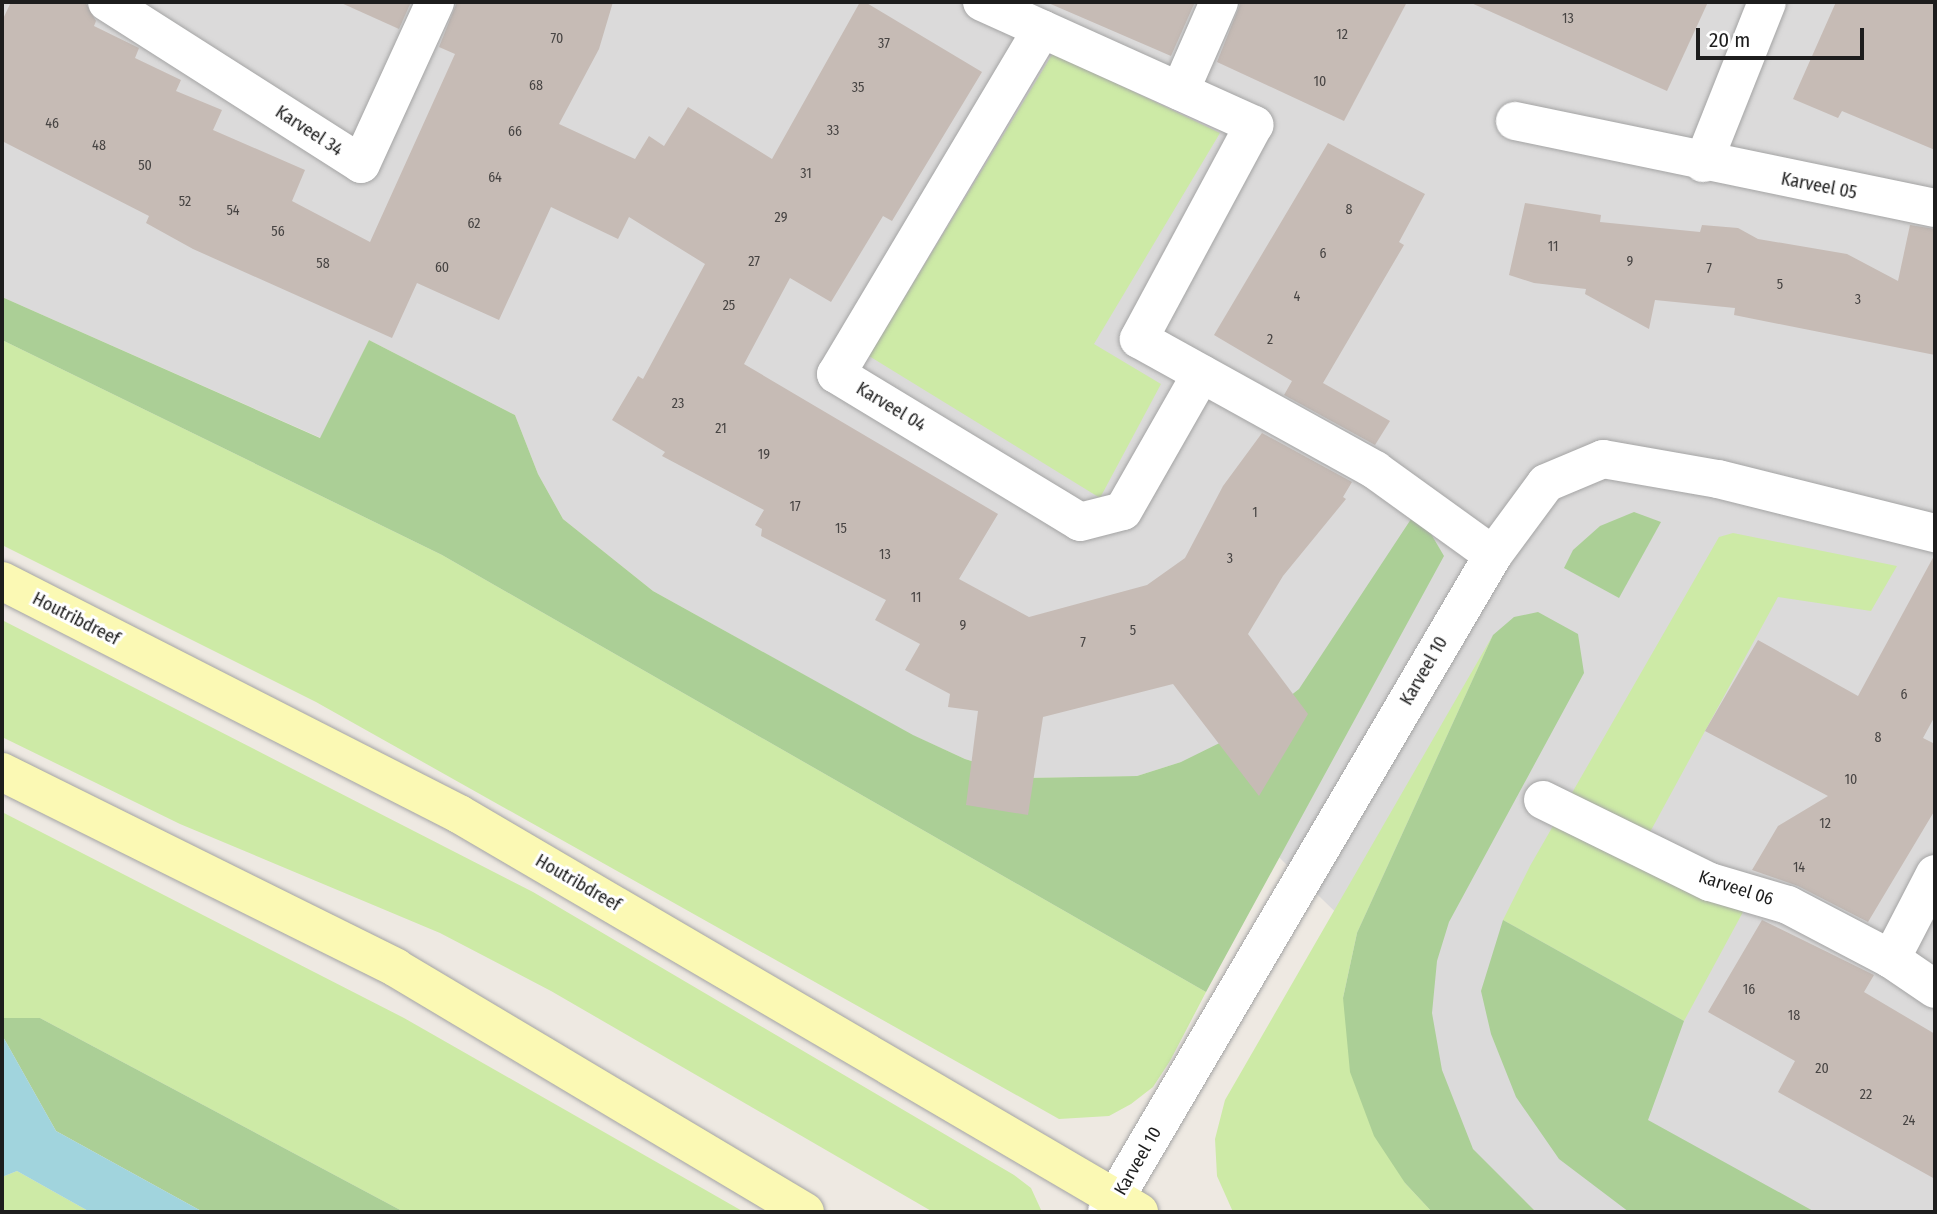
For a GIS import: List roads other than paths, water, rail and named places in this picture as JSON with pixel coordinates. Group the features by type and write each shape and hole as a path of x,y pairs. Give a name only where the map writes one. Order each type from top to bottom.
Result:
{"main road":[{"name":"Houtribdreef","path":"2,581 459,814 1121,1208"},
{"path":"2,772 396,968 805,1212"}],"street":[{"name":"Karveel 34","path":"107,2 361,164 435,2"},
{"path":"982,2 1254,125 1139,339 1375,470 1493,555"},
{"path":"1180,90 1219,2"},
{"path":"1703,163 1767,2"},
{"name":"Karveel 04","path":"1042,29 836,374 1080,522 1123,511 1201,374"},
{"name":"Karveel 05","path":"1515,121 1703,163 1935,208"},
{"name":"Karveel 10","path":"1121,1208 1493,555 1546,483 1603,459 1718,479 1935,533"},
{"name":"Karveel 06","path":"1543,800 1710,882 1788,905 1891,959 1935,989"},
{"path":"1891,959 1935,874"}],"water":[{"path":"2,1035 56,1131 203,1212 90,1212 17,1171 2,1177"}]}
